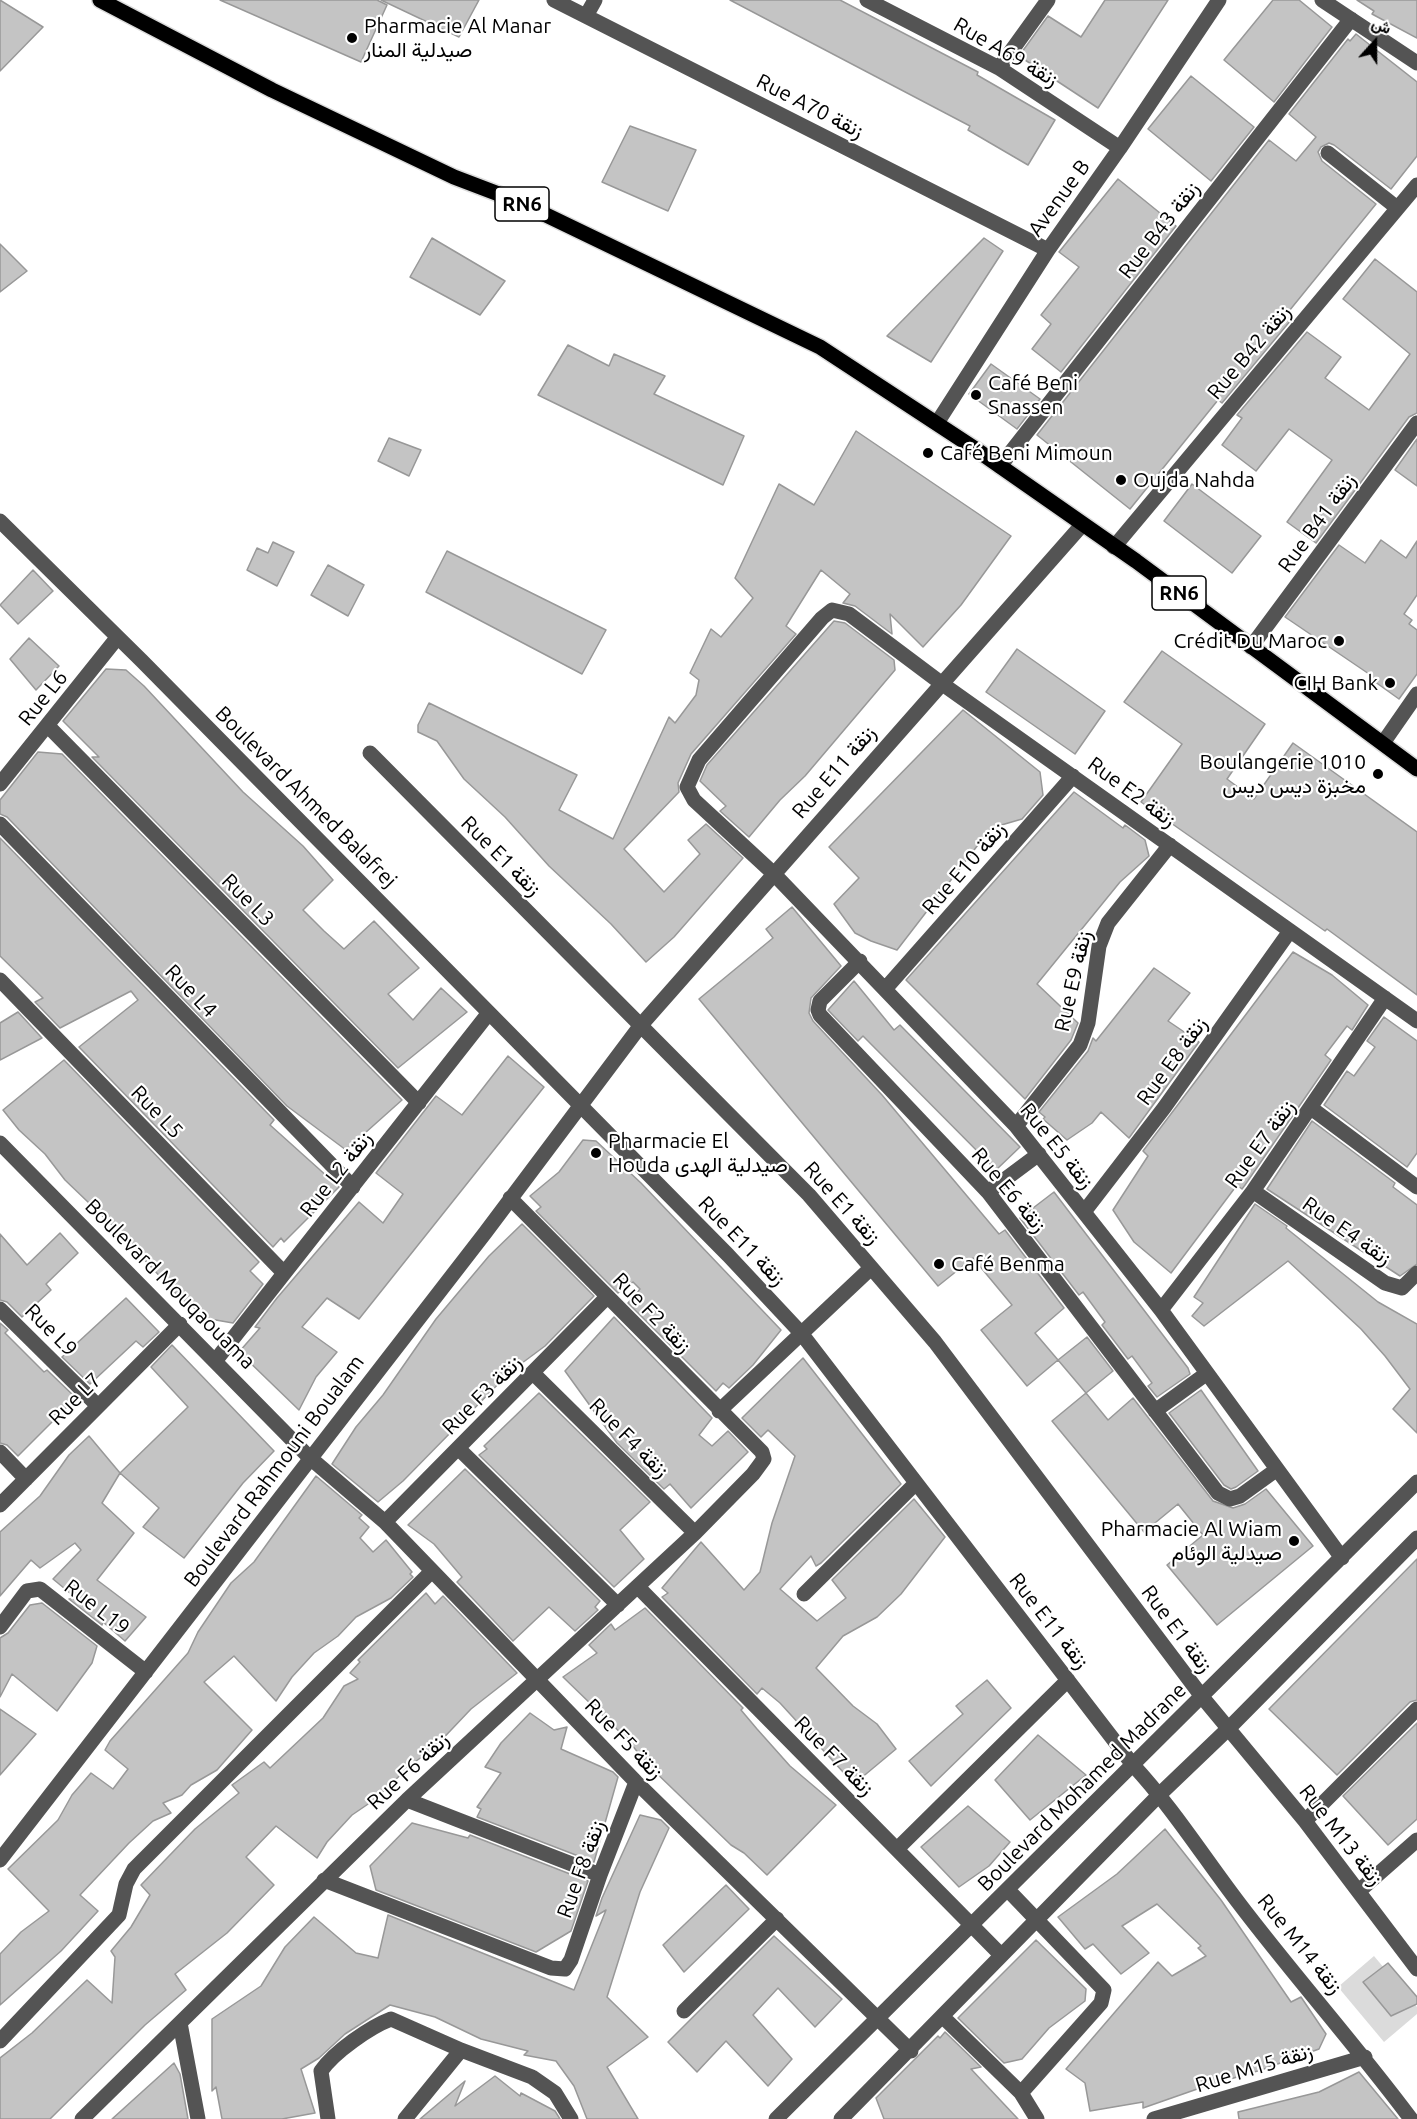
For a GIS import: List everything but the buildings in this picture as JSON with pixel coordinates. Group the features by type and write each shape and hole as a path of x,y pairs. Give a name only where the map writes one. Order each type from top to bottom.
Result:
{"main road":[{"name":"RN6","path":"100,0 272,90 454,177 517,201 810,342 1000,466 1417,769"}],"street":[{"name":"Rue A70 زنقة","path":"554,0 1048,250"},
{"path":"586,16 595,0"},
{"name":"Rue A69 زنقة","path":"867,0 999,68 1120,148"},
{"path":"999,68 1048,0"},
{"name":"Avenue B","path":"937,423 1048,250 1120,148 1219,0"},
{"path":"1322,0 1417,63"},
{"name":"Rue B43 زنقة","path":"1000,466 1351,19"},
{"path":"1328,153 1396,207"},
{"name":"Rue B42 زنقة","path":"1114,547 1396,207 1417,185"},
{"name":"Rue B41 زنقة","path":"1251,647 1417,423"},
{"name":"Boulevard Ahmed Balafrej","path":"0,521 579,1105"},
{"name":"Rue E11 زنقة","path":"1082,525 640,1025 579,1105 728,1255 801,1333 1133,1765 1160,1794"},
{"name":"Rue E2 زنقة","path":"694,800 687,787 699,760 822,618 832,610 849,614 941,683 1417,1021"},
{"name":"Rue L6","path":"0,784 117,638"},
{"path":"1383,743 1417,694"},
{"name":"Rue L3","path":"48,726 419,1103"},
{"name":"Rue E1 زنقة","path":"370,753 809,1195 935,1342 1203,1698 1229,1728"},
{"name":"Rue E10 زنقة","path":"886,988 1073,776"},
{"name":"Rue E5 زنقة","path":"694,800 773,873 860,961 1016,1126 1161,1310 1342,1558"},
{"name":"Rue L4","path":"0,824 353,1187"},
{"name":"Rue E9 زنقة","path":"1016,1126 1080,1045 1088,1023 1099,946 1108,923 1170,845"},
{"name":"Rue E8 زنقة","path":"1084,1212 1164,1108 1290,931"},
{"name":"Rue E6 زنقة","path":"860,961 820,1001 818,1011 988,1192 1155,1411 1224,1497 1230,1499 1240,1496 1276,1470"},
{"name":"Rue L5","path":"0,980 284,1273"},
{"name":"Rue E7 زنقة","path":"1161,1310 1253,1191 1385,998"},
{"name":"Rue L2 زنقة","path":"216,1360 488,1014"},
{"name":"Boulevard Rahmouni Boualam","path":"0,1860 510,1198 579,1105"},
{"path":"1311,1108 1417,1187"},
{"name":"Boulevard Mouqaouama","path":"0,1143 309,1457"},
{"path":"988,1192 1038,1154"},
{"name":"Rue E4 زنقة","path":"1253,1191 1385,1283 1402,1288 1417,1273"},
{"name":"Rue F2 زنقة","path":"510,1198 765,1456"},
{"path":"719,1411 871,1268"},
{"name":"Rue F3 زنقة","path":"385,1522 534,1374 607,1297"},
{"name":"Rue L9","path":"0,1309 98,1406"},
{"name":"Rue L7","path":"0,1505 180,1324"},
{"name":"Rue F4 زنقة","path":"534,1374 695,1533"},
{"path":"1155,1411 1206,1374"},
{"path":"458,1448 618,1605"},
{"path":"0,1452 26,1479"},
{"name":"Rue F6 زنقة","path":"82,2119 406,1800 695,1533 753,1474 765,1456"},
{"name":"Rue F5 زنقة","path":"309,1457 385,1522 636,1782 910,2051"},
{"name":"Boulevard Mohamed Madrane","path":"776,2119 1203,1698 1417,1482"},
{"path":"804,1594 916,1483"},
{"path":"841,2119 943,2017 1000,1954 1038,1919 1417,1538"},
{"path":"0,2041 119,1915 126,1884 134,1869 432,1571"},
{"name":"Rue F7 زنقة","path":"638,1587 973,1924 1000,1954"},
{"name":"Rue L19","path":"0,1627 27,1591 40,1589 146,1672"},
{"path":"897,1849 1068,1680"},
{"path":"1305,1821 1417,1710"},
{"name":"Rue M13 زنقة","path":"1229,1728 1305,1821 1417,1969"},
{"name":"Rue F8 زنقة","path":"324,1880 552,1968 566,1969 636,1782"},
{"name":"Rue M14 زنقة","path":"1160,1794 1239,1903 1365,2057 1411,2119"},
{"path":"406,1800 600,1875"},
{"path":"1359,1891 1417,1840"},
{"path":"1008,1890 1101,1985 1104,1996 1021,2093"},
{"path":"684,2011 777,1918"},
{"path":"943,2017 1021,2093 1037,2119"},
{"path":"328,2119 321,2071 327,2062 380,2023 391,2019 407,2024 461,2050 532,2077 555,2093 571,2119"},
{"path":"180,2023 198,2119"},
{"path":"405,2119 461,2050"},
{"name":"Rue M15 زنقة","path":"1154,2119 1365,2057"}],"shaded area":[{"path":"1374,1956 1417,2007 1417,2014 1384,2042 1338,1987"}],"place":[{"name":"Pharmacie Al Manar صيدلية المنار","path":"352,38"},
{"name":"Café Beni Snassen","path":"976,395"},
{"name":"Café Beni Mimoun","path":"928,453"},
{"name":"Oujda Nahda","path":"1121,480"},
{"name":"Crédit Du Maroc","path":"1339,641"},
{"name":"CIH Bank","path":"1390,683"},
{"name":"Boulangerie 1010 مخبزة ديس ديس","path":"1378,774"},
{"name":"Pharmacie El Houda صيدلية الهدى","path":"596,1153"},
{"name":"Café Benma","path":"939,1264"},
{"name":"Pharmacie Al Wiam صيدلية الوئام","path":"1294,1541"}]}
